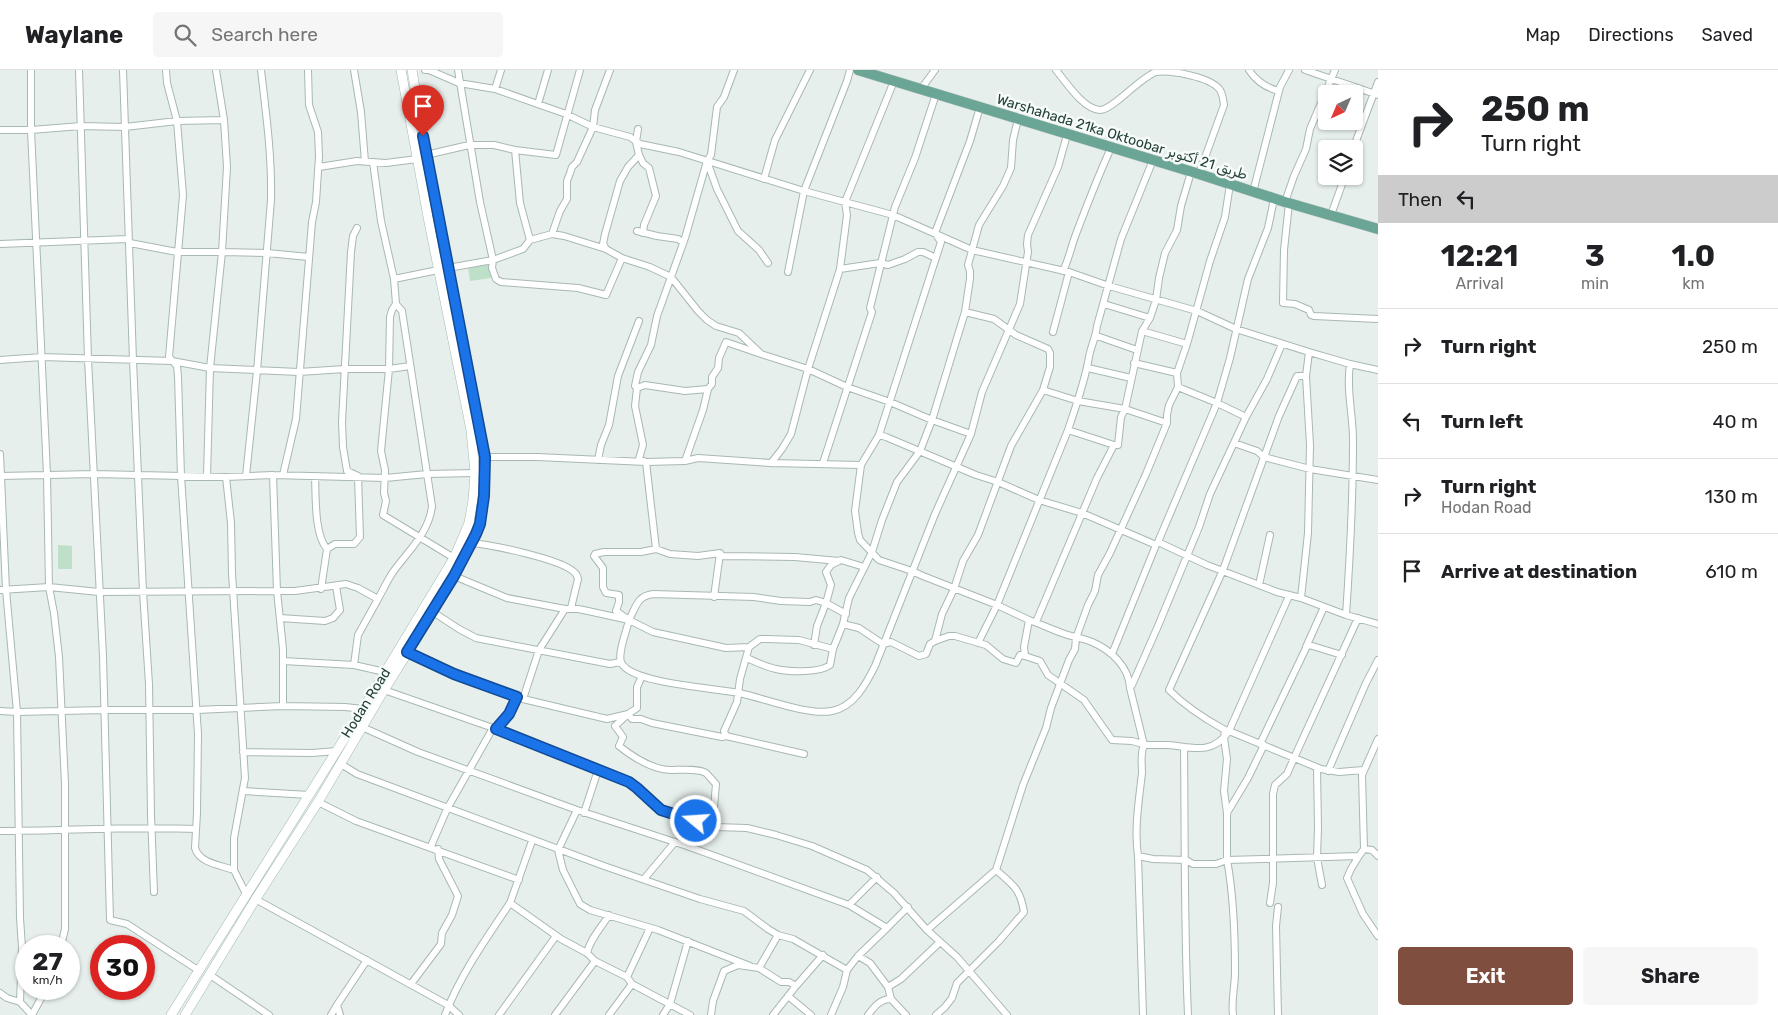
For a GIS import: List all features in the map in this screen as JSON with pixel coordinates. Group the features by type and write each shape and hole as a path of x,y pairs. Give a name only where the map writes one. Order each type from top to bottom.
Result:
{"main road":[{"name":"Hodan Road","path":"171,1015 363,709 454,558 468,523 473,500 475,473 471,430 438,270 401,70"},
{"name":"Hodan Road","path":"184,1015 318,802 407,652 433,612 472,543 480,524 485,457 426,155 412,70"},
{"name":"Warshahada 21ka Oktoobar طريق 21 أكتوبر","path":"858,70 1287,203 1378,229"}],"street":[{"path":"31,70 31,130 47,474 50,587 59,657 62,712 64,935"},
{"path":"79,70 81,186 95,474 110,920 127,924 198,970"},
{"path":"123,70 133,360 150,710 154,892"},
{"path":"166,70 167,83 177,120 183,195 169,357 177,366 178,376 181,476 198,710 195,848 196,854 201,858 234,870"},
{"path":"207,476 210,368 222,252 227,167 224,120 216,70"},
{"path":"246,476 267,253 271,180 261,70"},
{"path":"283,475 294,434 312,222 319,167 318,132 310,105 308,70"},
{"path":"354,70 361,112 364,162"},
{"path":"425,70 460,83 495,89 566,114 592,127 630,137 640,144 679,152 804,191 893,215 972,250 1066,272 1197,311 1236,329 1282,344 1350,364 1378,370"},
{"path":"458,70 469,145 494,260 492,268 496,279 501,282 578,288 606,295 622,258"},
{"path":"495,89 501,70"},
{"path":"538,104 548,70"},
{"path":"426,155 469,145 494,145 515,150 556,155 566,114 580,70"},
{"path":"552,234 567,199 567,181 592,127 597,105 610,70"},
{"path":"646,462 639,459 643,446 635,406 637,388 634,386 651,345 654,322 684,242 707,162 711,155 717,107 724,96 734,70"},
{"path":"764,179 775,140 810,70"},
{"path":"788,272 804,191 848,81 850,70"},
{"path":"921,89 935,70"},
{"path":"1025,656 1024,647 1033,621 1114,445 1118,445 1121,417 1125,409 1137,350 1142,331 1150,318 1156,300 1166,252 1177,230 1181,206 1224,105 1223,95 1216,86 1204,79 1180,72 1164,71 1156,72 1138,82 1108,108 1096,110 1077,96 1056,70"},
{"path":"1249,70 1253,78 1271,89 1279,91"},
{"path":"1253,78 1256,70"},
{"path":"1253,192 1279,91 1289,70"},
{"path":"1305,70 1376,94"},
{"path":"1335,70 1310,128 1306,149 1294,176 1287,203 1283,303 1301,306 1309,310 1311,315 1314,316 1378,319"},
{"path":"771,463 791,434 808,369 840,269 846,214 845,202 894,81"},
{"path":"1357,140 1376,94 1378,82"},
{"path":"823,463 872,312 870,308 893,215 933,109 936,94"},
{"path":"935,233 970,140 980,107"},
{"path":"746,658 777,670 821,670 830,665 849,598 872,552 897,482 920,451 932,420 965,312 970,279 968,266 979,225 1003,186 1011,168 1013,140 1018,119"},
{"path":"0,130 125,126 177,120 224,120"},
{"path":"638,129 636,142 639,156 649,168 656,196 640,232 678,239 684,242"},
{"path":"620,662 631,672 642,676 694,687 739,693 820,712 831,712 850,703 868,681 912,571 971,434 982,392 1020,304 1028,235 1058,167 1067,135"},
{"path":"1053,332 1072,244 1092,189 1111,148"},
{"path":"515,150 520,203 530,240"},
{"path":"606,250 603,244 605,234 620,182 628,167 639,156"},
{"path":"319,167 357,161 386,163 417,159"},
{"path":"978,643 997,605 1068,430 1088,368 1097,326 1110,286 1121,239 1153,160"},
{"path":"354,665 358,635 393,573 420,539 431,515 432,506 402,311 396,304 394,279 381,221 374,162"},
{"path":"707,162 717,188 738,231 759,250 768,263"},
{"path":"927,930 996,870 1023,786 1046,728 1051,708 1075,649 1076,638 1098,575 1146,474 1167,423 1169,405 1178,387 1177,373 1188,344 1210,261 1225,217 1230,184"},
{"path":"1331,216 1343,185"},
{"path":"1112,654 1217,402 1230,358 1248,279 1268,228 1274,199"},
{"path":"357,228 353,236 351,252 342,422 347,471 358,476"},
{"path":"935,233 941,242 936,258 879,435 861,465 855,511 858,533 860,540 879,560 912,571 1076,638 1092,642 1112,654 1126,672 1130,679 1130,688 1144,744 1136,841 1143,1015"},
{"path":"448,268 494,260 523,249 530,240 552,234 564,236 606,250 671,277 698,312 707,320 716,326 739,333 758,352 764,355"},
{"path":"0,244 127,240 130,243 177,252 267,253 309,257"},
{"path":"840,269 880,263 888,265 918,252 923,252 936,258"},
{"path":"394,279 438,270"},
{"path":"396,304 390,317 389,369 381,454 386,501 383,515 454,558"},
{"path":"1104,304 1150,318"},
{"path":"935,641 942,614 964,562 978,535 1011,446 1043,390 1050,367 1048,349 1016,335 994,319 965,312"},
{"path":"598,460 601,445 609,425 618,376 639,321"},
{"path":"1142,331 1188,344"},
{"path":"1096,336 1137,350"},
{"path":"685,462 703,410 708,389 712,384 712,377 718,368 719,358 726,342 808,369 847,387 971,434"},
{"path":"1130,688 1158,626 1210,494 1246,417 1267,379 1282,344"},
{"path":"1301,598 1308,533 1310,469 1306,376 1309,352"},
{"path":"0,360 42,357 172,361 210,368 299,372 389,369 410,366"},
{"path":"1134,363 1177,373"},
{"path":"1346,615 1353,475 1353,428 1347,380 1350,364"},
{"path":"1088,368 1131,378"},
{"path":"1233,1015 1234,940 1231,885 1227,860 1227,813 1224,791 1227,759 1224,738 1225,730 1183,704 1169,690 1223,570 1279,416 1297,376 1306,376"},
{"path":"637,388 645,385 685,391 708,389"},
{"path":"1178,387 1217,402 1246,417"},
{"path":"1043,390 1078,401 1125,409 1167,423"},
{"path":"1068,430 1114,445"},
{"path":"879,435 1039,500 1082,513 1259,585 1378,624"},
{"path":"1234,442 1257,451 1264,457 1310,469 1378,480"},
{"path":"0,454 3,590 17,712 22,947 20,1002"},
{"path":"485,457 646,462 685,462 698,458 771,463 861,465"},
{"path":"646,462 656,549"},
{"path":"0,476 139,474 226,477 283,475 385,478 426,474 475,473"},
{"path":"273,475 277,591 283,661 283,706"},
{"path":"315,476 319,530 324,546 327,549 321,589"},
{"path":"327,549 335,544 354,544 360,537 358,476"},
{"path":"226,477 231,529 233,592 245,778 234,838 234,870 246,894"},
{"path":"1259,585 1270,535"},
{"path":"431,846 447,809 495,729 520,698 539,650 568,609 578,579 574,571 562,565 514,551 472,543"},
{"path":"833,649 799,640 766,639 760,639 748,648 726,648 653,632 616,610 619,596 606,594 603,587 603,568 594,555 600,552 641,552 656,549 670,554 698,556 720,553 722,556 841,560 864,567"},
{"path":"714,597 720,553"},
{"path":"814,645 816,626 831,585 826,572 839,561"},
{"path":"454,576 507,598 568,609 578,608 630,620"},
{"path":"3,590 50,587 99,592 295,592 346,584 378,599"},
{"path":"280,618 325,621 334,618 340,610 336,586"},
{"path":"620,662 622,645 630,620 641,598 645,595 675,594 714,597 754,597 781,601 810,602 816,600 826,603 846,614"},
{"path":"842,624 859,628 883,644 891,642 919,656 926,654 930,644 935,641 955,636 986,645 1003,659 1016,663 1020,655 1040,661 1048,675 1084,700 1112,740 1200,749 1213,746 1224,738 1229,731 1289,596"},
{"path":"1227,813 1248,778 1324,607"},
{"path":"433,612 459,630 476,638 610,664 620,662"},
{"path":"1270,903 1273,883 1273,794 1275,786 1287,774 1358,618"},
{"path":"1306,648 1310,645 1342,655"},
{"path":"726,736 724,731 737,702 740,679 748,648"},
{"path":"407,652 454,674 520,698 607,719 628,714"},
{"path":"1328,772 1366,682 1378,660"},
{"path":"283,661 354,665 385,672"},
{"path":"642,676 637,687 637,708 615,726 623,737 619,746 638,759 656,766 671,770 705,772 716,784 714,806 696,821"},
{"path":"384,690 495,729 629,782 661,810 715,827 748,828 776,835 812,846 853,863 877,877 908,907 927,930 969,970 1007,1015"},
{"path":"0,711 198,710 283,706 363,709"},
{"path":"628,714 632,719 641,719 705,735 726,736 804,754"},
{"path":"362,727 418,752 849,905 887,928"},
{"path":"1229,731 1328,772 1363,770"},
{"path":"1378,739 1363,770 1364,849 1347,878 1363,914 1378,936"},
{"path":"1184,747 1185,950 1188,1015"},
{"path":"243,752 312,753 337,751"},
{"path":"341,764 357,774 532,841 700,899 744,911 778,935 793,939 847,970"},
{"path":"1318,768 1317,858 1322,885"},
{"path":"598,770 580,811 558,850 563,870 580,904 590,910 688,941 750,966"},
{"path":"243,790 308,795"},
{"path":"318,802 356,820 431,846 519,880"},
{"path":"0,831 152,827 196,829"},
{"path":"445,1015 448,1005 477,953 510,903 532,841"},
{"path":"644,879 675,842"},
{"path":"411,984 441,944 442,934 452,915 458,896 439,859 438,849"},
{"path":"1364,849 1372,850 1378,856"},
{"path":"1138,856 1153,859 1186,860 1193,864 1216,864 1227,860 1359,856"},
{"path":"936,1015 952,998 957,983 1024,912 1022,896 996,870"},
{"path":"849,905 877,877"},
{"path":"255,900 411,984 448,1005 459,1015"},
{"path":"510,903 556,936 587,952 595,961 627,977 632,984 690,1015"},
{"path":"831,1015 843,987 847,970 858,956 908,907"},
{"path":"1278,907 1276,926 1278,1015"},
{"path":"587,952 589,942 596,936 609,915"},
{"path":"627,977 650,928"},
{"path":"759,968 778,935"},
{"path":"499,1015 556,936"},
{"path":"663,1015 670,1004 688,941"},
{"path":"888,987 901,980 940,942"},
{"path":"773,1015 823,956"},
{"path":"858,956 870,963 888,987 891,999 906,1015"},
{"path":"331,1015 367,960"},
{"path":"554,1015 595,961"},
{"path":"711,1015 713,1000 724,971 738,965 759,968 781,982 789,982 796,986"},
{"path":"210,975 269,1015"},
{"path":"609,1015 632,984"},
{"path":"0,993 7,998 20,1002 32,1015 40,1000"},
{"path":"788,996 812,1015"},
{"path":"868,1015 880,1001 891,999"},
{"path":"338,1005 340,1015"}],"green space":[{"path":"489,265 491,278 470,281 468,267"},
{"path":"58,545 72,546 72,569 58,569"}],"route":[{"path":"423,136 485,457 484,496 480,524 472,543 433,612 407,652 454,674 517,697 508,716 500,722 496,729 629,782 661,810 696,821"}]}
